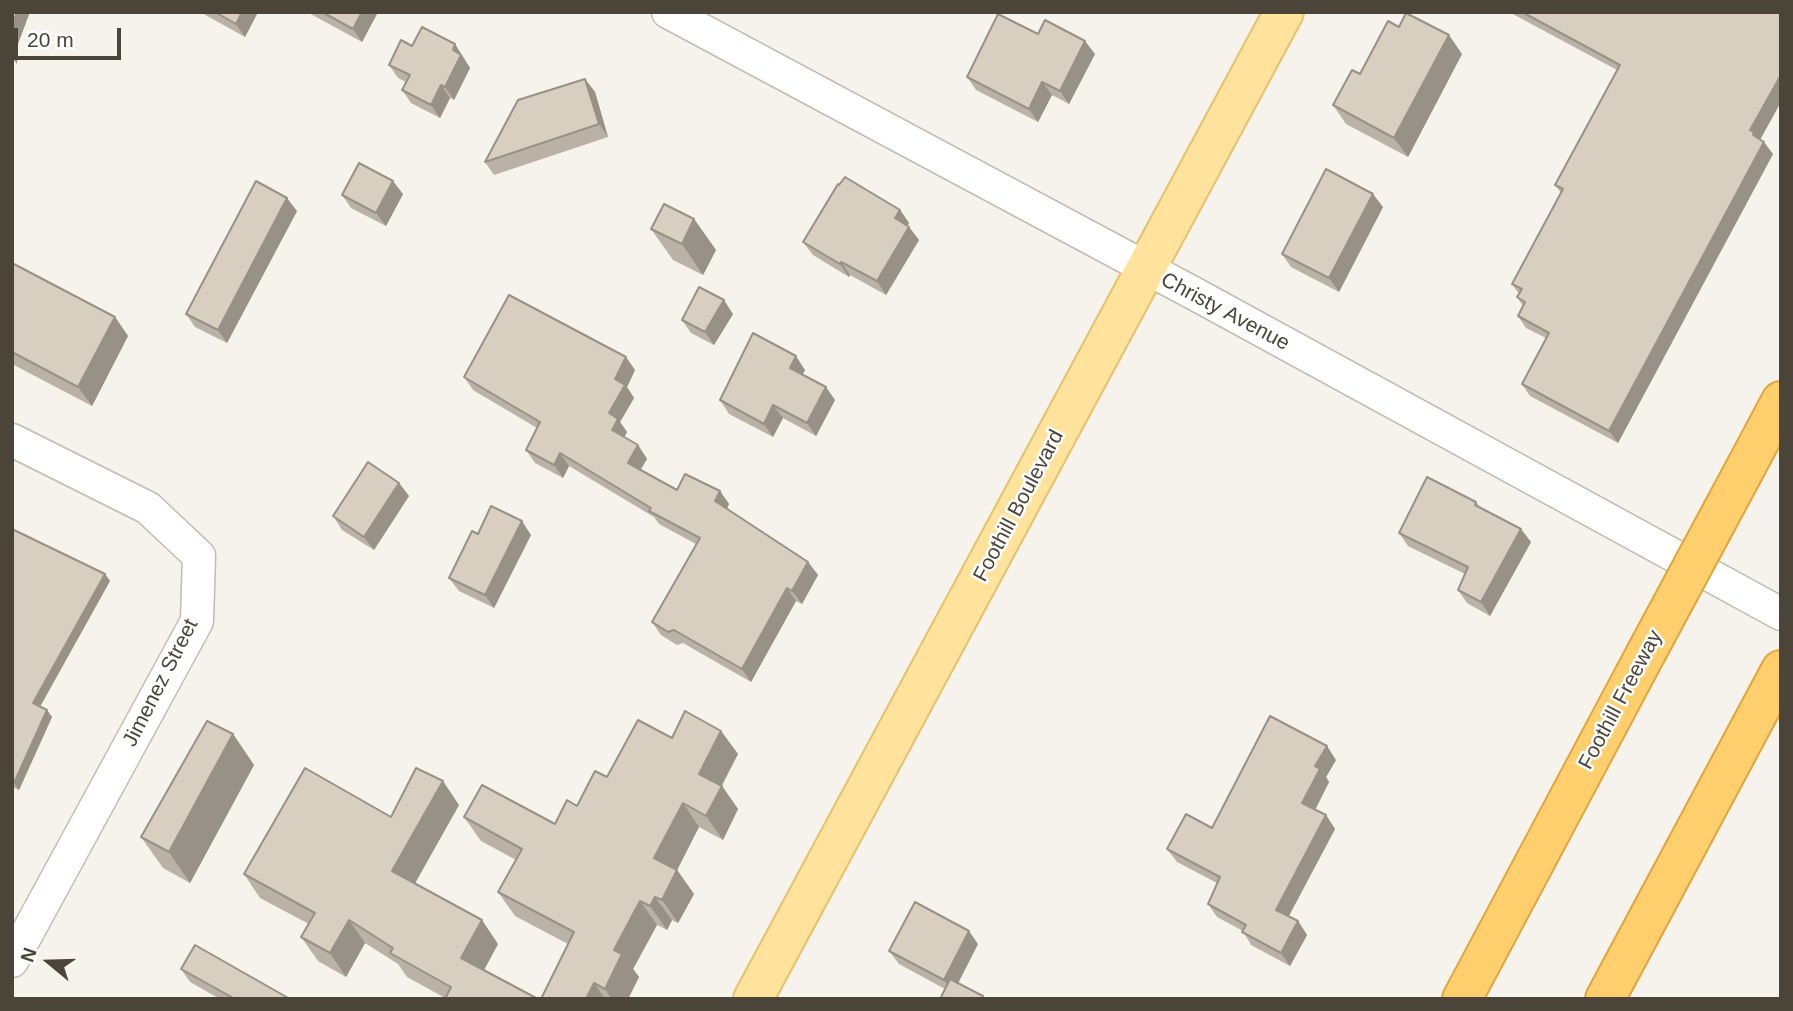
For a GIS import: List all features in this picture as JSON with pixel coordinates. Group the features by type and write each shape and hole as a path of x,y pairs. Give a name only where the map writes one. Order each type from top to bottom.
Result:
{"highway":[{"name":"Foothill Freeway","path":"1462,999 1781,401"},
{"path":"1605,999 1781,670"}],"main road":[{"name":"Foothill Boulevard","path":"753,999 1284,12"}],"street":[{"name":"Christy Avenue","path":"668,12 1781,614"},
{"name":"Jimenez Street","path":"12,440 148,508 199,556 197,621 12,961"}],"building":[{"path":"215,12 242,12 236,24"},
{"path":"322,12 362,12 353,29"},
{"path":"1522,12 1781,12 1781,75 1750,130 1764,142 1609,431 1522,384 1549,333 1518,316 1525,302 1517,297 1522,289 1512,284 1563,189 1555,185 1620,65"},
{"path":"1406,13 1449,35 1394,138 1333,105 1352,70 1360,74 1388,21 1399,27"},
{"path":"998,14 1038,34 1045,20 1085,41 1060,91 1042,82 1029,109 967,77"},
{"path":"422,27 455,44 453,50 461,55 445,87 441,85 431,105 402,90 410,75 389,65 401,40 412,46"},
{"path":"585,79 599,124 485,162 518,100"},
{"path":"359,163 393,181 376,213 342,195"},
{"path":"1326,169 1373,194 1329,278 1282,254"},
{"path":"845,177 900,210 895,218 909,227 877,281 841,262 840,264 803,242"},
{"path":"256,181 287,198 218,330 186,314"},
{"path":"664,204 694,219 682,244 651,229"},
{"path":"12,263 115,317 78,387 12,352"},
{"path":"699,287 724,300 705,332 682,320"},
{"path":"509,295 626,357 615,379 625,385 609,413 618,419 612,430 638,445 628,463 677,490 685,474 720,491 715,501 808,562 792,591 787,588 742,669 674,630 668,632 652,622 700,538 649,511 651,508 560,453 554,465 526,450 540,422 464,377"},
{"path":"753,333 796,356 790,368 826,387 807,423 773,405 764,424 720,400"},
{"path":"368,462 399,483 364,537 333,516"},
{"path":"1427,477 1521,529 1481,602 1458,590 1468,567 1399,533"},
{"path":"491,506 522,521 485,595 449,578 472,531 478,534"},
{"path":"12,529 105,574 33,703 47,710 14,783 12,782"},
{"path":"685,711 721,731 699,774 722,786 706,816 683,803 654,858 677,870 662,900 655,897 650,906 640,901 614,950 622,954 605,989 594,983 586,999 541,999 574,932 498,892 522,849 464,817 482,785 555,824 567,800 577,806 595,771 607,777 638,720 672,738"},
{"path":"1270,716 1327,746 1315,766 1320,769 1302,803 1326,815 1276,910 1298,921 1281,953 1242,932 1246,925 1208,904 1220,877 1167,849 1186,814 1212,828"},
{"path":"207,721 233,734 169,852 141,837"},
{"path":"305,768 391,817 416,768 443,781 392,871 482,920 461,958 538,999 445,999 451,987 390,953 393,948 349,920 330,953 301,937 315,913 244,874"},
{"path":"915,902 969,931 944,980 889,951"},
{"path":"195,945 290,999 235,999 181,969"},
{"path":"950,979 983,996 981,999 940,999"}]}
